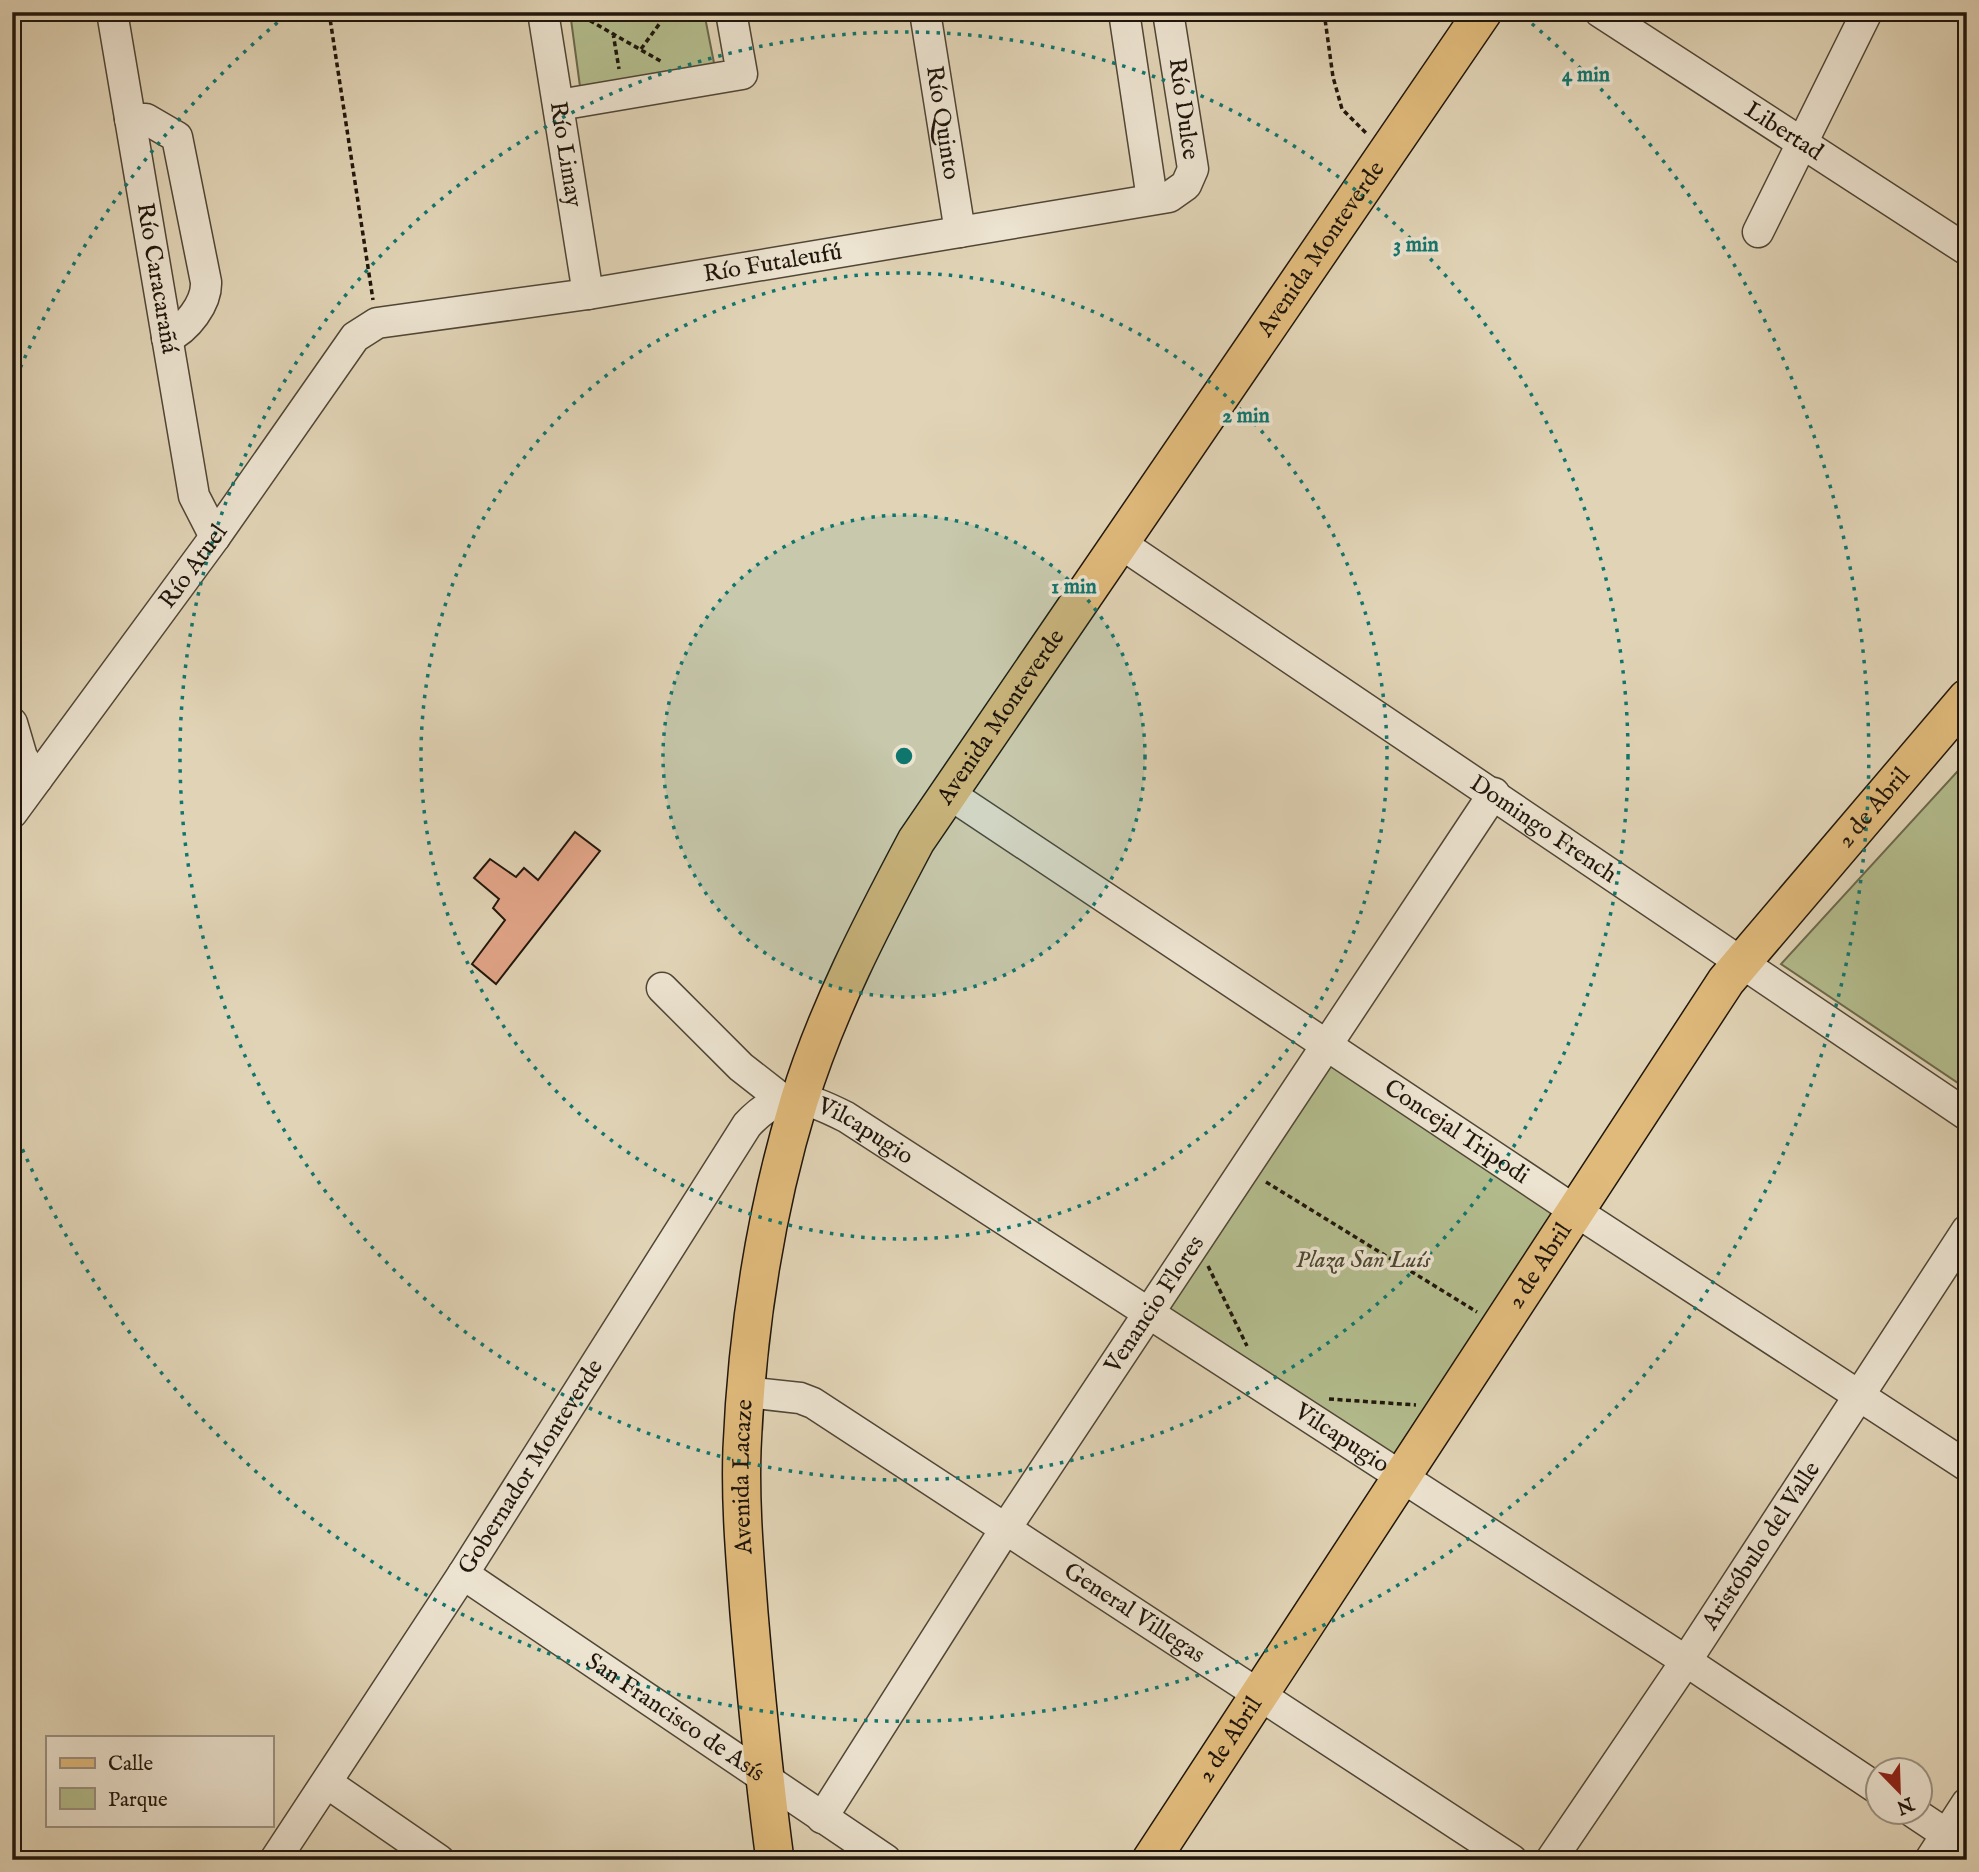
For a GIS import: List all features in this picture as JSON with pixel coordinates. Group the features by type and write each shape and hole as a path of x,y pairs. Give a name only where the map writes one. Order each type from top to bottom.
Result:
{"main road":[{"name":"Avenida Monteverde","path":"791,1099 877,915 916,841 1483,12"},
{"name":"2 de Abril","path":"1151,1860 1739,963 1967,698"},
{"name":"Avenida Lacaze","path":"775,1860 764,1779 743,1528 742,1451 746,1392 765,1244 791,1099"}],"street":[{"name":"Río Caracarañá","path":"112,12 194,496 215,537"},
{"name":"Río Limay","path":"543,12 589,294"},
{"path":"559,105 742,74 731,12"},
{"name":"Río Quinto","path":"925,12 961,232"},
{"name":"Río Dulce","path":"1124,12 1161,198 1186,185 1194,169 1168,12"},
{"name":"Libertad","path":"1600,12 1967,250"},
{"path":"1758,232 1867,12"},
{"path":"130,119 146,119 177,137 206,282 204,299 183,328 167,338"},
{"name":"Río Futaleufú","path":"377,323 589,294 1161,198"},
{"name":"Río Atuel","path":"12,813 215,537 355,337 377,323"},
{"name":"Domingo French","path":"1120,542 1967,1115"},
{"path":"12,723 22,757 37,779"},
{"name":"Concejal Tripodi","path":"948,793 1577,1212 1967,1466"},
{"name":"Venancio Flores","path":"822,1818 1006,1528 1494,793"},
{"name":"Vilcapugio","path":"662,988 741,1067 791,1099 846,1117 1399,1478 1686,1661 1864,1780"},
{"name":"Gobernador Monteverde","path":"275,1860 463,1574 747,1125 764,1107 791,1099"},
{"name":"Aristóbulo del Valle","path":"1550,1860 1686,1661 1967,1230"},
{"name":"General Villegas","path":"746,1392 800,1398 813,1403 1512,1860"},
{"name":"San Francisco de Asís","path":"463,1574 886,1860"},
{"path":"327,1783 439,1860"},
{"path":"1930,1860 1956,1842 1967,1803"},
{"path":"1933,1826 1956,1842"}],"path":[{"path":"329,12 377,323"},
{"path":"575,12 693,82"},
{"path":"1324,12 1333,77 1342,109 1389,151"},
{"path":"641,49 660,23"},
{"path":"613,33 623,94"},
{"path":"1244,1169 1500,1324"},
{"path":"1199,1272 1206,1262 1247,1346 1236,1339"},
{"path":"1317,1391 1340,1406"},
{"path":"1329,1399 1419,1405"}],"green space":[{"path":"570,12 704,12 715,68 581,94"},
{"path":"1967,761 1967,1089 1781,964"},
{"name":"Plaza San Luís","path":"1327,1045 1577,1212 1399,1478 1148,1314"}],"building":[{"path":"575,832 600,851 496,984 472,964 505,920 493,908 499,899 474,878 490,859 516,877 524,868 538,880"}]}
